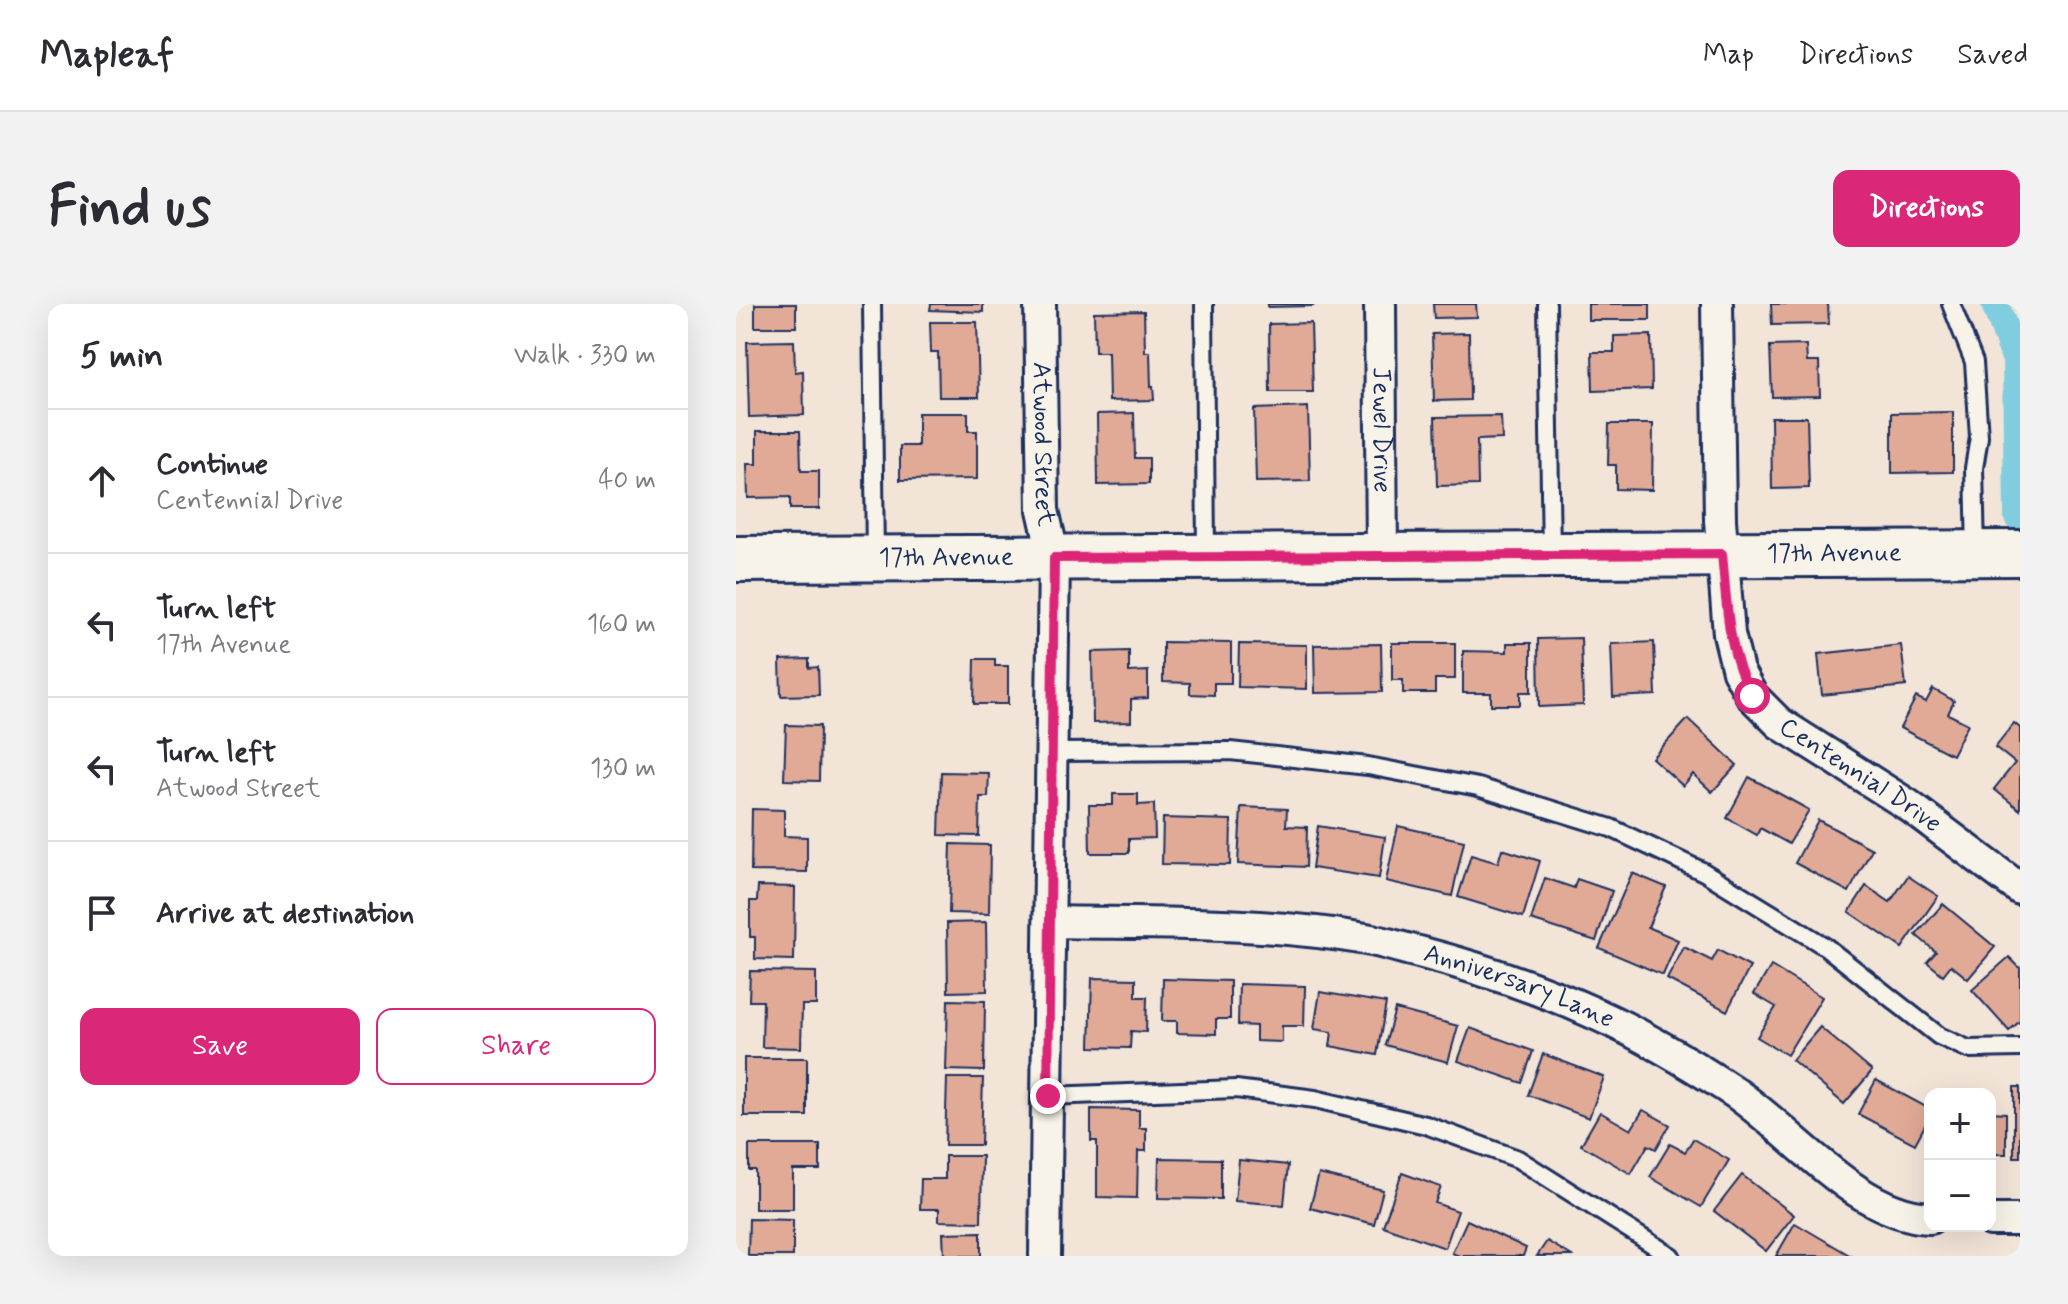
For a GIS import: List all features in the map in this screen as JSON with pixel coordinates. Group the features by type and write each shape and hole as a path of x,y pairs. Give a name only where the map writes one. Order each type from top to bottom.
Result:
{"main road":[{"name":"17th Avenue","path":"736,559 2020,553"}],"street":[{"name":"Atwood Street","path":"1040,304 1043,510 1054,558 1045,1256"},
{"name":"Jewel Drive","path":"1380,304 1382,556"},
{"name":"Centennial Drive","path":"1717,304 1722,554 1729,634 1738,671 1752,696 1779,723 1908,805 2020,889"},
{"name":"Anniversary Lane","path":"1051,922 1233,925 1367,939 1486,970 1628,1030 1734,1092 1877,1203 1924,1218"},
{"path":"1996,1220 2020,1220"}],"lane":[{"path":"872,304 875,559"},
{"path":"1204,304 1206,557"},
{"path":"1547,304 1551,555"},
{"path":"1951,304 1974,362 1979,437 1974,468 1976,554"},
{"path":"1051,752 1230,751 1368,766 1478,787 1611,828 1704,872 1826,947 1939,1036 1968,1049 2020,1048"},
{"path":"1048,1096 1236,1089 1315,1099 1426,1125 1518,1159 1671,1256"}],"building":[{"path":"755,304 796,304 796,327 755,327"},
{"path":"931,304 983,304 983,312 930,310"},
{"path":"1268,304 1312,304 1313,306 1268,307"},
{"path":"1433,304 1476,304 1477,317 1434,318"},
{"path":"1588,304 1650,304 1650,320 1588,320"},
{"path":"1771,304 1828,304 1829,324 1772,325"},
{"path":"1144,311 1145,352 1150,352 1154,400 1109,401 1108,352 1095,352 1094,312"},
{"path":"930,322 977,322 979,397 939,397 938,352 931,352"},
{"path":"1311,323 1313,392 1270,392 1269,324"},
{"path":"1469,333 1470,400 1434,401 1432,334"},
{"path":"1651,335 1652,389 1593,391 1592,352 1614,352 1614,336"},
{"path":"794,341 795,372 803,371 804,415 749,417 747,342"},
{"path":"1806,345 1807,362 1819,362 1820,396 1772,397 1770,346"},
{"path":"1308,407 1310,481 1256,482 1254,409"},
{"path":"1953,412 1953,472 1892,473 1892,413"},
{"path":"918,413 968,413 968,431 977,431 977,479 900,480 900,446 918,446"},
{"path":"1134,413 1135,458 1149,458 1149,484 1098,485 1097,414"},
{"path":"1501,416 1502,439 1477,440 1478,485 1437,486 1435,417"},
{"path":"1771,417 1807,417 1809,488 1772,489"},
{"path":"1609,424 1653,424 1652,490 1616,489 1616,465 1608,465"},
{"path":"757,431 800,431 801,471 819,471 819,509 790,509 790,497 748,498 747,464 757,464"},
{"path":"1581,638 1583,705 1539,707 1538,639"},
{"path":"1163,642 1231,643 1231,683 1214,683 1214,695 1190,694 1190,683 1163,682"},
{"path":"1654,642 1656,695 1613,697 1611,644"},
{"path":"1392,643 1455,643 1455,679 1435,679 1435,693 1403,693 1403,680 1392,680"},
{"path":"1507,643 1531,643 1531,692 1520,692 1520,705 1491,705 1491,693 1463,693 1463,651 1507,652"},
{"path":"1239,644 1307,645 1307,689 1238,687"},
{"path":"1381,644 1382,692 1315,693 1314,645"},
{"path":"1901,645 1906,686 1822,695 1818,654"},
{"path":"1129,651 1129,672 1148,671 1148,698 1131,699 1131,722 1093,723 1092,652"},
{"path":"809,659 809,668 818,667 819,695 781,696 780,660"},
{"path":"975,659 995,659 995,666 1008,666 1008,704 974,704"},
{"path":"1933,689 1954,701 1948,714 1968,724 1952,755 1900,728 1916,697 1926,702"},
{"path":"1688,719 1737,765 1712,792 1693,774 1683,786 1652,758"},
{"path":"2014,723 2020,728 2020,810 1994,789 2015,763 1995,747"},
{"path":"786,725 820,726 819,781 784,780"},
{"path":"941,772 989,773 988,797 980,797 979,836 939,835"},
{"path":"1749,777 1809,810 1789,844 1760,828 1757,835 1727,818"},
{"path":"1113,794 1138,794 1138,805 1154,804 1155,838 1129,839 1129,853 1090,853 1089,805 1113,805"},
{"path":"1241,807 1287,809 1286,826 1307,827 1306,867 1238,864"},
{"path":"752,809 784,810 784,836 807,837 807,872 751,871"},
{"path":"1163,818 1231,820 1230,865 1162,864"},
{"path":"1818,820 1872,849 1849,892 1795,863"},
{"path":"1318,826 1385,837 1379,878 1312,868"},
{"path":"1398,826 1464,841 1452,896 1386,881"},
{"path":"951,844 990,845 989,914 949,913"},
{"path":"1502,849 1540,861 1523,917 1458,897 1471,855 1498,863"},
{"path":"1632,873 1666,887 1648,927 1678,940 1663,975 1599,948"},
{"path":"1908,876 1938,896 1902,948 1849,912 1866,886 1890,902"},
{"path":"1545,878 1574,888 1577,879 1612,891 1596,941 1531,920"},
{"path":"758,886 795,887 794,960 755,959 755,937 750,937 750,901 757,901"},
{"path":"1943,904 1995,947 1968,979 1951,965 1943,975 1927,962 1936,952 1916,935"},
{"path":"986,922 987,991 948,992 947,923"},
{"path":"1684,947 1712,961 1718,950 1750,967 1727,1011 1667,979"},
{"path":"2009,957 2020,968 2020,1021 2009,1031 1972,990"},
{"path":"1771,966 1822,997 1787,1055 1757,1037 1776,1007 1754,994"},
{"path":"750,971 816,972 816,1005 802,1005 801,1048 762,1047 763,1001 749,1001"},
{"path":"1092,978 1136,979 1136,997 1147,997 1146,1032 1131,1031 1130,1048 1090,1047"},
{"path":"1163,979 1230,981 1230,1019 1216,1019 1216,1034 1177,1033 1177,1021 1162,1021"},
{"path":"1239,984 1305,986 1304,1026 1282,1026 1282,1042 1256,1041 1256,1026 1238,1025"},
{"path":"1320,992 1386,1003 1377,1055 1330,1046 1332,1032 1314,1029"},
{"path":"948,1000 985,1001 984,1071 946,1070"},
{"path":"1395,1009 1458,1026 1448,1062 1385,1045"},
{"path":"1820,1027 1872,1071 1844,1104 1792,1060"},
{"path":"1470,1028 1533,1051 1522,1083 1458,1061"},
{"path":"1543,1054 1604,1077 1589,1118 1528,1095"},
{"path":"744,1058 807,1058 807,1116 744,1116"},
{"path":"947,1078 983,1078 981,1145 945,1145"},
{"path":"1876,1080 1924,1106 1924,1127 1915,1144 1858,1114"},
{"path":"2014,1087 2020,1087 2020,1157 2014,1157"},
{"path":"1091,1109 1139,1110 1139,1128 1146,1128 1146,1151 1138,1151 1137,1198 1097,1197 1097,1141 1091,1141"},
{"path":"1643,1110 1670,1125 1656,1149 1648,1145 1631,1174 1581,1145 1600,1112 1631,1130"},
{"path":"1996,1112 2006,1113 2006,1154 1996,1154"},
{"path":"1693,1139 1729,1160 1701,1207 1650,1177 1670,1144 1685,1152"},
{"path":"749,1145 820,1145 820,1170 793,1170 793,1209 755,1209 755,1170 749,1170"},
{"path":"945,1156 982,1156 981,1222 939,1221 939,1209 920,1209 921,1179 945,1179"},
{"path":"1159,1158 1221,1159 1221,1199 1158,1198"},
{"path":"1239,1160 1288,1165 1284,1205 1235,1201"},
{"path":"1402,1173 1441,1187 1435,1203 1458,1211 1445,1248 1383,1226"},
{"path":"1319,1174 1383,1190 1374,1224 1310,1208"},
{"path":"1742,1175 1794,1215 1766,1251 1714,1211"},
{"path":"749,1219 793,1220 793,1256 748,1256"},
{"path":"1467,1220 1526,1248 1523,1256 1459,1256 1452,1253"},
{"path":"1795,1223 1851,1256 1776,1256"},
{"path":"981,1232 981,1256 944,1256 943,1233"},
{"path":"1547,1241 1572,1256 1537,1256"}],"waterway":[{"path":"1995,304 2016,360 2018,517"}],"route":[{"path":"1048,1096 1054,558 1722,554 1729,634 1738,671 1752,696"}]}
